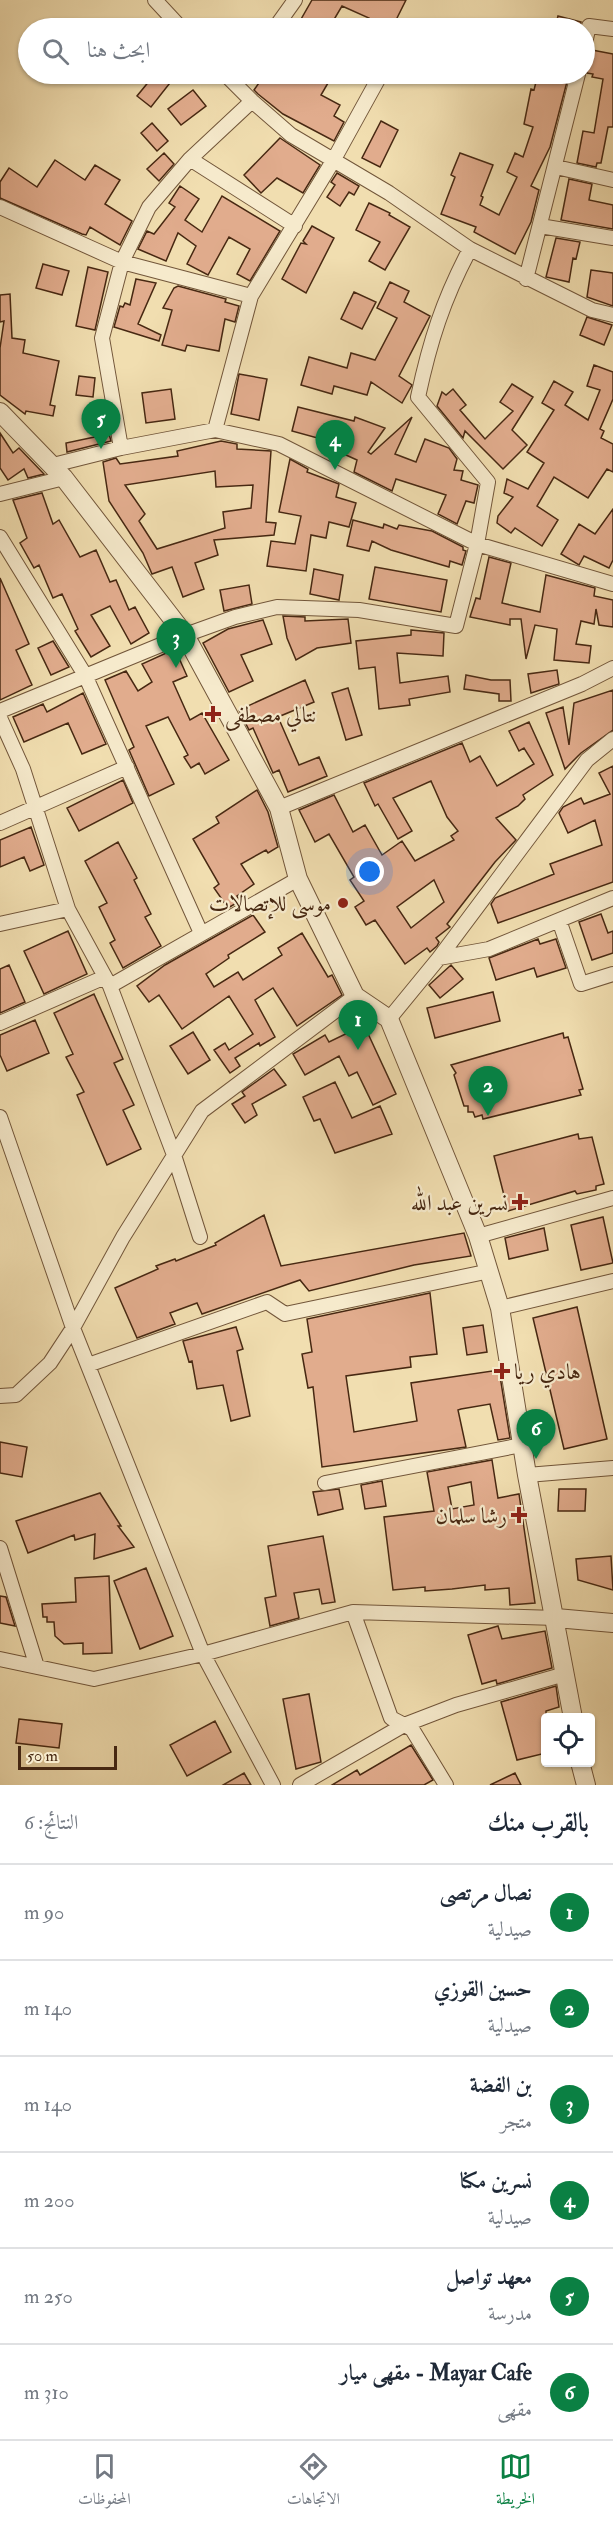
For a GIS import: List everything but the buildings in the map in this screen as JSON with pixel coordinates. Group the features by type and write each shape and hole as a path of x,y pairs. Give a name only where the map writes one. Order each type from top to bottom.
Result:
{"street":[{"path":"155,0 172,18"},
{"path":"282,18 295,0"},
{"path":"595,27 613,29"},
{"path":"243,84 252,101 291,135 389,193 470,249 592,310 613,315"},
{"path":"215,430 251,296 295,226 375,84"},
{"path":"526,279 576,84"},
{"path":"121,448 102,338 122,262 149,207 190,159 252,101"},
{"path":"190,159 295,226"},
{"path":"556,167 613,180"},
{"path":"0,207 122,262 251,296"},
{"path":"540,226 613,238"},
{"path":"0,711 185,635 235,617 277,607 359,610 456,626 477,544 488,482 418,397 428,349 446,295 470,249"},
{"path":"0,412 59,472 185,635 279,808 298,879 355,996 389,1019 478,1236 500,1308 527,1475 556,1618 572,1713"},
{"path":"0,494 121,448 215,430 279,444 477,544 613,584"},
{"path":"0,537 86,675 201,933"},
{"path":"279,808 582,684 613,668"},
{"path":"0,718 23,769 68,909 107,982 174,1155 200,1237"},
{"path":"389,1019 439,958 587,760 613,739"},
{"path":"0,823 127,767"},
{"path":"0,1023 107,982 298,879"},
{"path":"439,958 489,949 613,898"},
{"path":"0,924 68,909"},
{"path":"559,920 581,984 613,974"},
{"path":"0,1396 16,1395 50,1363 73,1328 123,1238 202,1111 355,996"},
{"path":"0,1117 73,1328 203,1654 273,1785"},
{"path":"478,1236 613,1198"},
{"path":"88,1365 267,1302 285,1314 490,1271"},
{"path":"500,1308 613,1281"},
{"path":"325,1483 522,1445"},
{"path":"527,1475 613,1468"},
{"path":"0,1548 37,1667"},
{"path":"353,1612 391,1718 412,1729 446,1785"},
{"path":"0,1659 94,1679 203,1654 353,1612 556,1618 613,1623"},
{"path":"300,1785 404,1725 456,1705 565,1674"},
{"path":"581,1767 586,1785"}],"place":[{"name":"معهد تواصل","path":"101,449"},
{"name":"نسرين مكنا","path":"335,470"},
{"name":"بن الفضة","path":"176,668"},
{"name":"نتالي مصطفى","path":"213,714"},
{"name":"موسى للإتصالات","path":"343,903"},
{"name":"نصال مرتصى","path":"358,1050"},
{"name":"حسين القوزي","path":"488,1116"},
{"name":"نسرين عبد الله","path":"520,1202"},
{"name":"هادي ريا","path":"502,1371"},
{"name":"Mayar Cafe - مقهى ميار","path":"536,1459"},
{"name":"رشا سلمان","path":"519,1515"}]}
